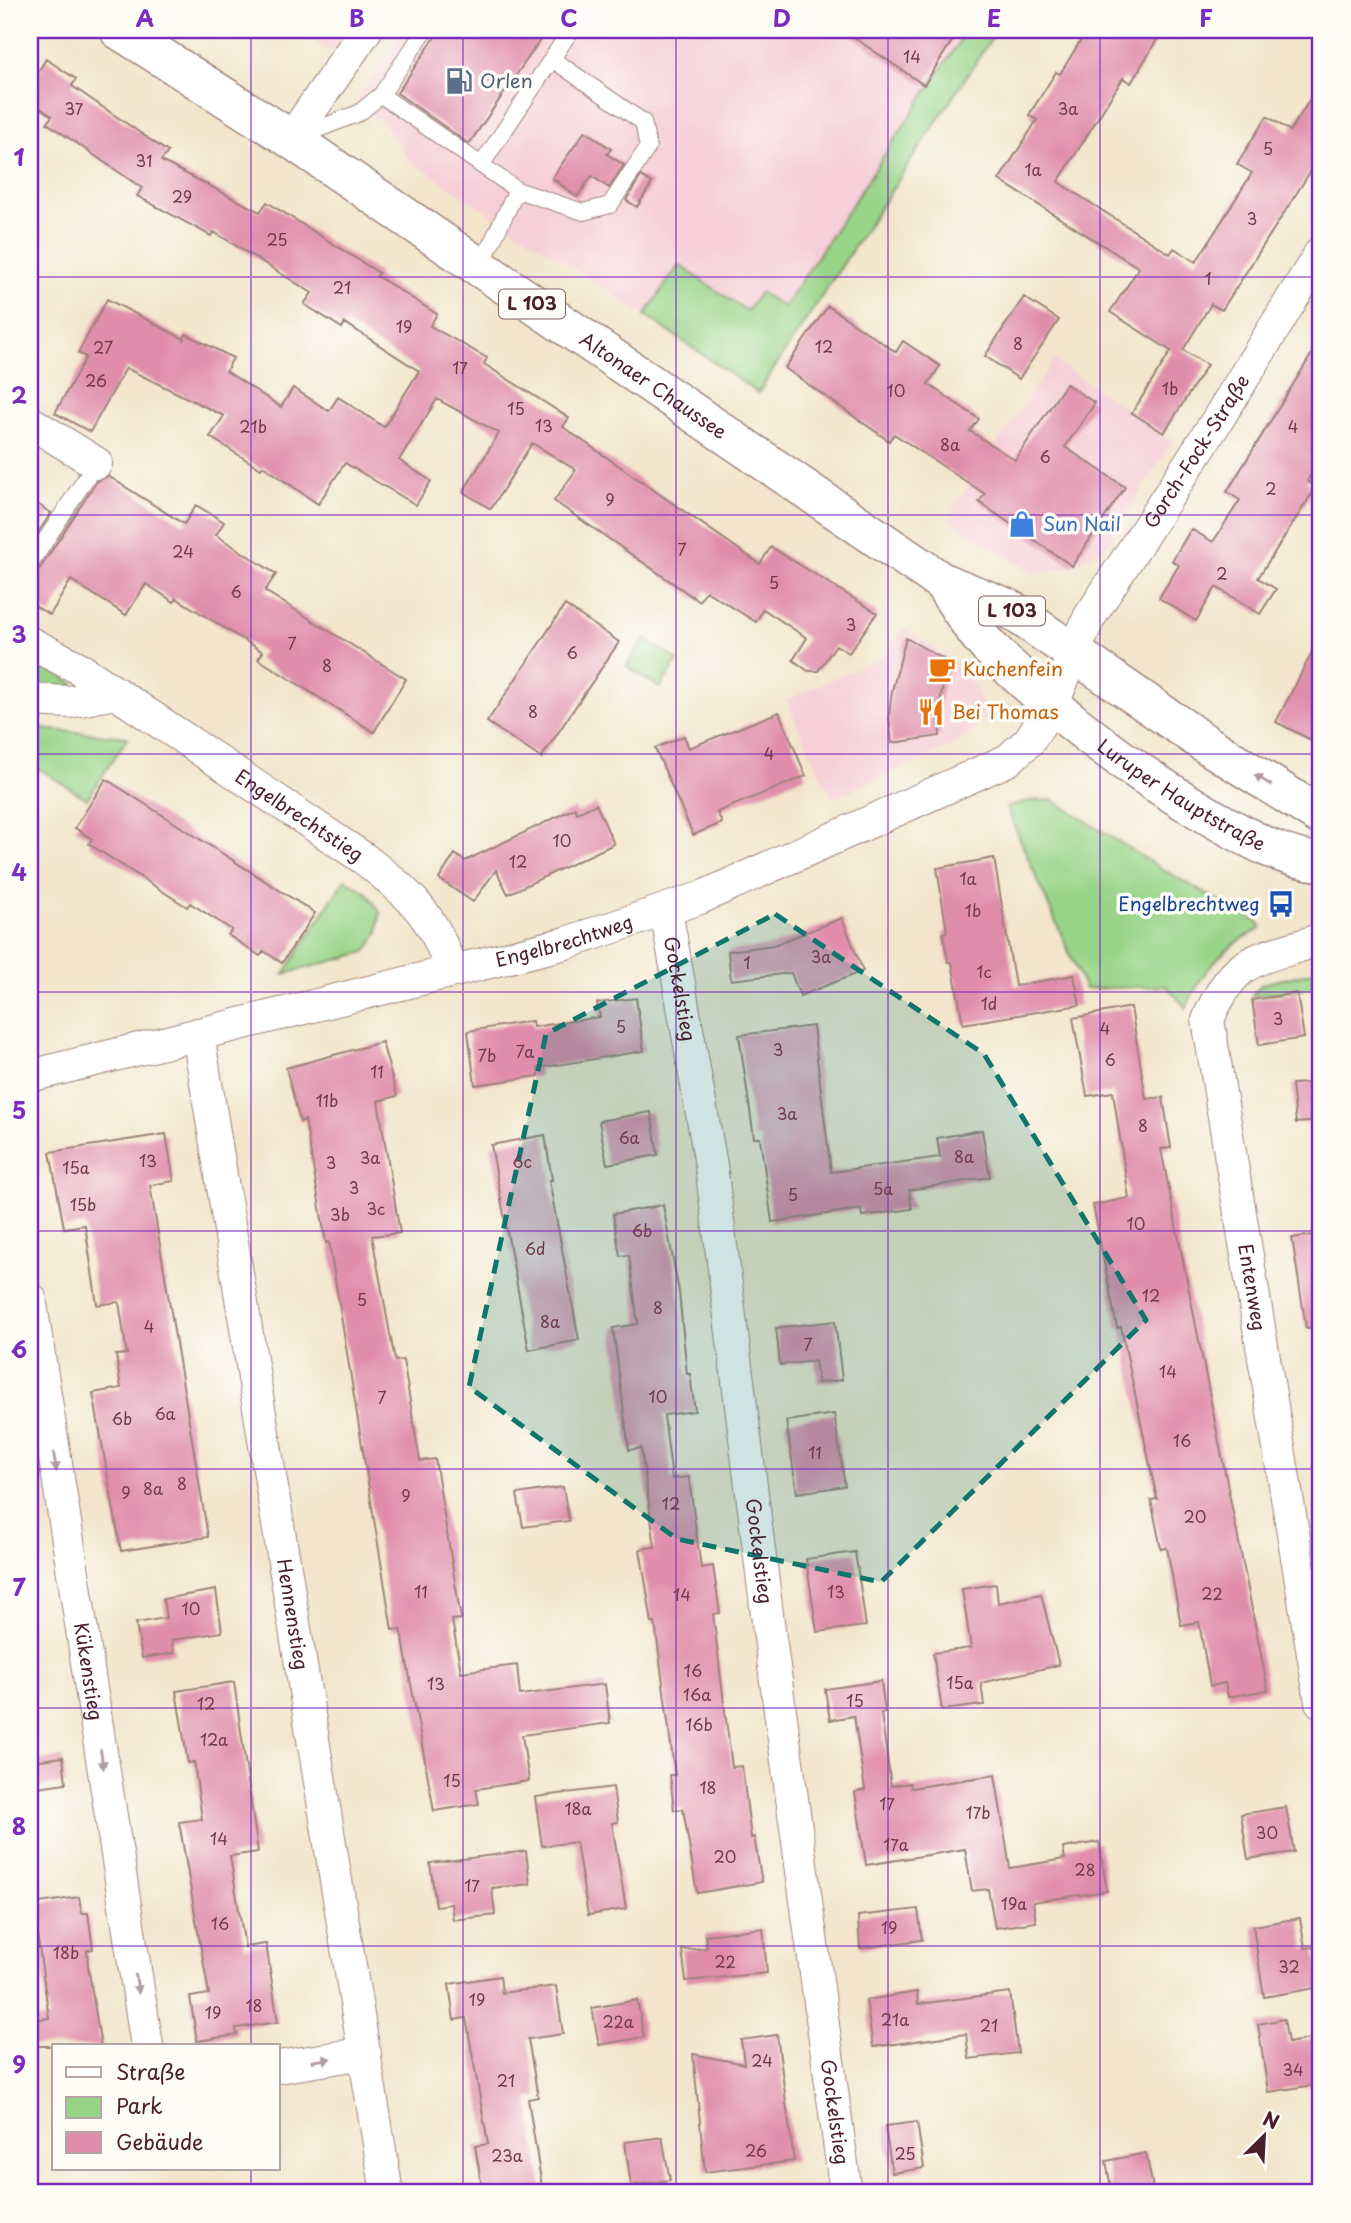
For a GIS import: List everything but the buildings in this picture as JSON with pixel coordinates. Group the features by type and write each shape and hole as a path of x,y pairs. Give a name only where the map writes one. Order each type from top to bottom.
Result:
{"main road":[{"name":"Altonaer Chaussee","path":"119,30 291,139 942,582 1010,609 1075,653"},
{"name":"Altonaer Chaussee","path":"942,582 987,645 1053,703"},
{"path":"1075,653 1206,744 1321,816"},
{"name":"Luruper Hauptstraße","path":"1053,703 1110,752 1200,810 1282,854 1321,862"}],"street":[{"path":"291,139 366,30"},
{"name":"Gorch-Fock-Straße","path":"1053,703 1089,618 1219,419 1321,252"},
{"path":"30,422 96,463"},
{"name":"Engelbrechtstieg","path":"30,643 77,667 363,858 402,889 433,924 450,969"},
{"path":"30,700 69,702 115,693"},
{"name":"Engelbrechtweg","path":"30,1076 450,969 566,943 666,910 984,774 1009,760 1029,741 1053,703"},
{"name":"Gockelstieg","path":"666,910 711,1165 767,1618 846,2193"},
{"name":"Entenweg","path":"1321,939 1248,962 1233,975 1217,998 1208,1020 1321,1702"},
{"name":"Hennenstieg","path":"198,1034 387,2193"},
{"name":"Kükenstieg","path":"30,1298 147,2044"},
{"path":"280,2067 365,2053"}],"lane":[{"path":"291,139 359,113 381,95 425,30"},
{"path":"482,164 571,30"},
{"path":"381,95 517,190 583,212 610,205 648,147 643,122 552,59"},
{"path":"480,269 517,190"},
{"path":"30,564 96,463"}],"highlighted area":[{"path":"775,914 984,1054 1146,1320 881,1582 677,1539 469,1387 546,1034"}],"shaded area":[{"path":"297,30 347,30 331,53"},
{"path":"405,30 997,30 758,393 606,289 410,161 384,124 354,103"},
{"path":"1054,360 1173,441 1108,543 1073,567 1032,573 947,518"},
{"path":"904,628 956,663 979,693 985,715 976,728 953,745 832,799 786,700 884,656"}],"green space":[{"path":"967,30 997,30 758,393 645,315 679,265 747,311 760,292 784,307"},
{"path":"645,639 678,660 660,688 626,666"},
{"path":"30,656 74,684 72,688 64,691 30,683"},
{"path":"30,728 128,737 87,799 30,763"},
{"path":"1053,800 1160,868 1259,923 1261,929 1225,951 1207,971 1186,1008 1167,986 1085,989 1006,807 1030,801"},
{"path":"345,879 367,893 380,912 378,933 366,952 284,974"},
{"path":"1321,970 1321,986 1252,996 1262,984"}],"place":[{"name":"Orlen","path":"459,81"},
{"name":"Sun Nail","path":"1022,524"},
{"name":"Kuchenfein","path":"942,669"},
{"name":"Bei Thomas","path":"931,712"},
{"name":"Engelbrechtweg","path":"1281,904"}]}
